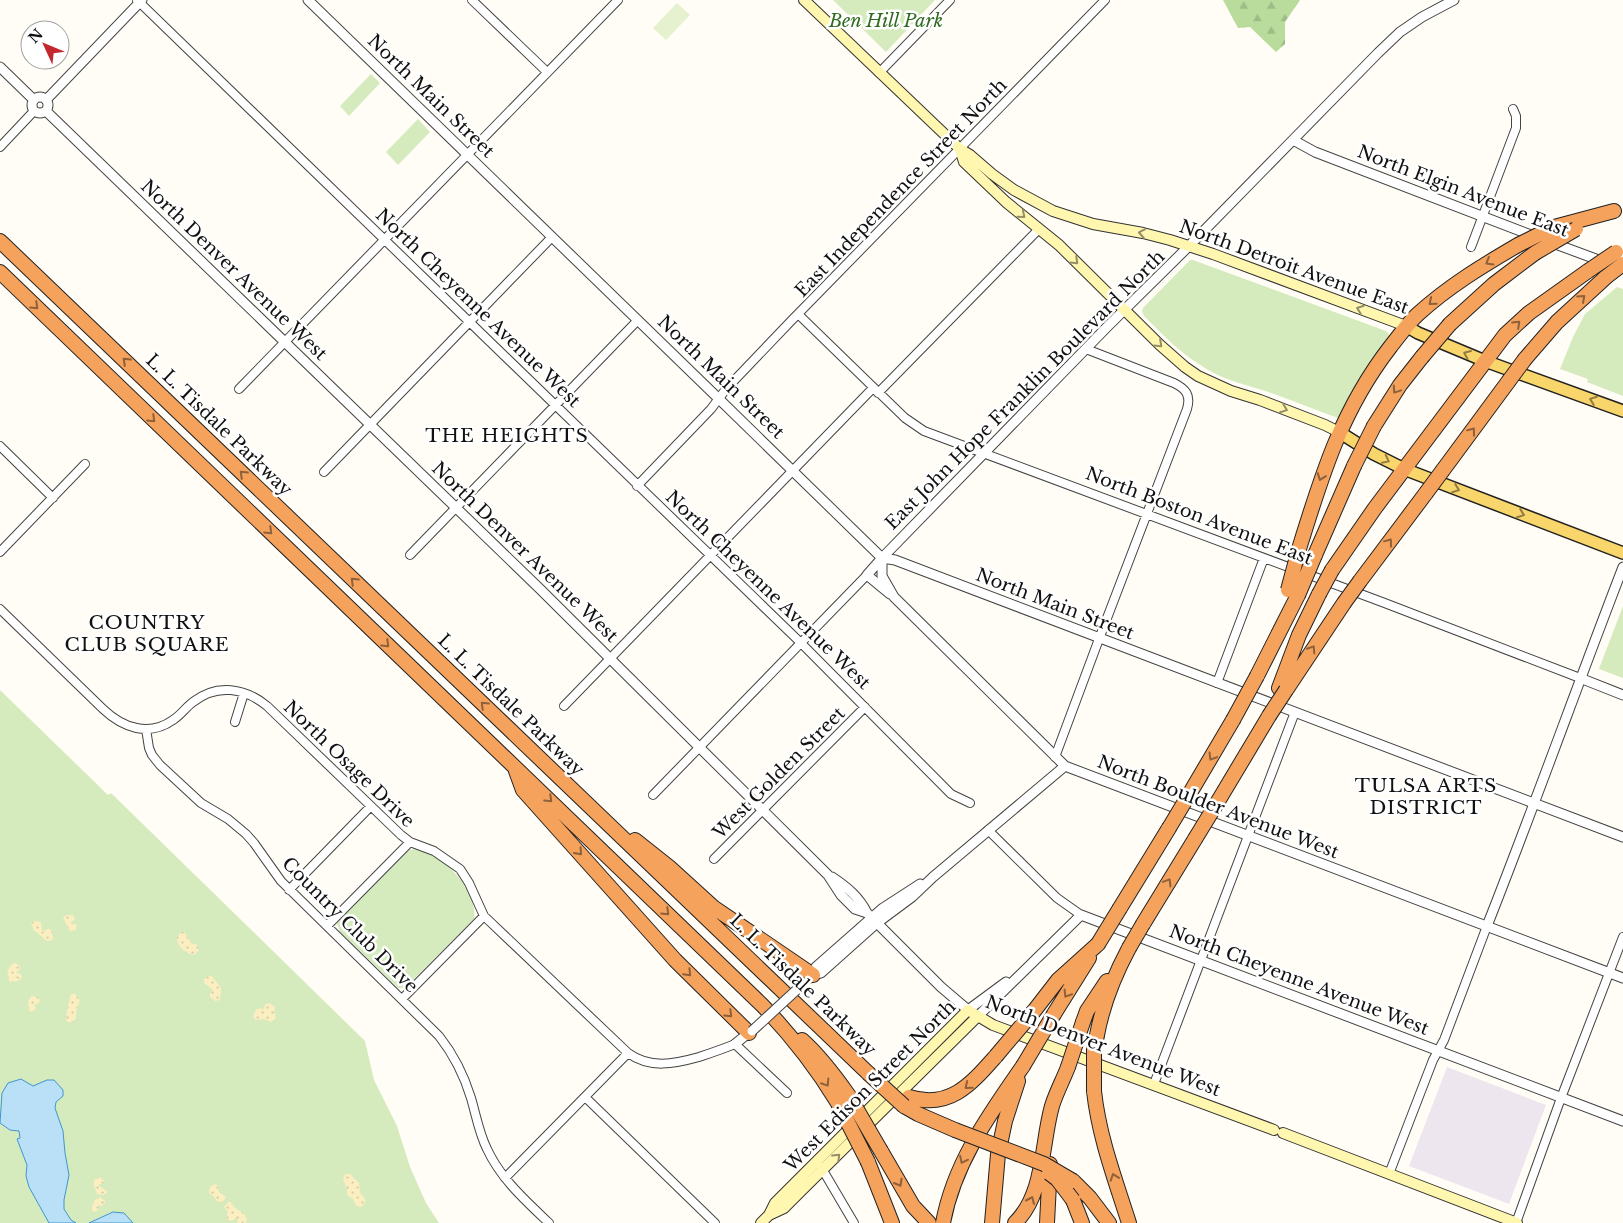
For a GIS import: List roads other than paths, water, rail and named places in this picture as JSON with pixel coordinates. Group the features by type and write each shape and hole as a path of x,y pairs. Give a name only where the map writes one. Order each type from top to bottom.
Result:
{"highway":[{"path":"1293,592 1299,549 1315,495 1339,432 1372,373 1406,326 1428,305 1460,280 1518,245 1554,227 1619,209"},
{"path":"943,1223 953,1183 966,1154 987,1118 1023,1066 1169,828 1233,720 1267,658 1293,592 1315,555 1354,466 1374,426 1400,385 1450,324 1494,284 1535,253 1576,229 1619,209"},
{"name":"L. L. Tisdale Parkway","path":"0,240 904,1106 955,1130 1023,1156"},
{"path":"1047,1223 1050,1160 1059,1101 1068,1067 1087,1011 1129,948 1269,716 1282,689 1299,634 1332,570 1370,515 1505,335 1552,295 1619,250"},
{"path":"1282,689 1525,360 1557,322 1623,264"},
{"path":"0,272 762,1005 818,1054 844,1100 924,1219"},
{"path":"514,765 523,790 675,960 750,1032"},
{"path":"563,781 669,867 713,907 809,979"},
{"path":"868,1073 897,1093 915,1100 931,1101 950,1097 961,1092 975,1080 996,1056 1058,980 1098,944"},
{"path":"1129,948 1110,987 1100,1017 1094,1050 1094,1091 1098,1124 1129,1223"},
{"path":"992,1223 998,1154 1005,1121 1023,1066"},
{"path":"1015,1223 1026,1210 1034,1192 1052,1106 1068,1067"},
{"path":"844,1100 854,1132 892,1223"},
{"path":"1023,1156 1044,1164 1073,1181 1095,1204 1109,1223"},
{"path":"1023,1156 1057,1179 1073,1200 1082,1223"}],"main road":[{"path":"804,0 960,149 963,161 1006,202 1065,251 1173,357 1198,376 1231,392 1260,400 1325,425 1404,469 1623,553"},
{"name":"North Detroit Avenue East","path":"960,149 970,154 992,174 1014,190 1053,211 1093,224 1157,236 1213,254 1406,326 1418,333 1485,361 1623,411"},
{"name":"North Denver Avenue West","path":"968,1010 993,1025 1154,1084 1516,1223"},
{"name":"West Edison Street North","path":"761,1223 769,1215 775,1203 968,1010"},
{"name":"West Edison Street North","path":"769,1215 784,1208 977,1017"}],"street":[{"name":"North Main Street","path":"308,0 882,558 895,560 1623,837"},
{"path":"472,0 547,72"},
{"path":"239,389 618,0"},
{"path":"879,73 950,0"},
{"name":"East Independence Street North","path":"637,486 711,410 726,389 798,314 1105,0"},
{"name":"East John Hope Franklin Boulevard North","path":"867,575 1124,310 1378,53 1400,32 1422,17 1454,0"},
{"path":"46,100 140,1"},
{"name":"North Cheyenne Avenue West","path":"140,1 710,555 952,794 970,803"},
{"path":"0,66 34,100"},
{"path":"41,97 46,100 48,105 46,111 40,113 34,111 32,105 34,100 41,97"},
{"path":"1471,247 1516,128 1516,116 1513,109"},
{"path":"0,147 34,111"},
{"name":"North Denver Avenue West","path":"46,111 456,507 828,875 848,888 872,918 941,988 968,1010"},
{"name":"North Elgin Avenue East","path":"1292,140 1315,152 1623,269"},
{"path":"564,706 793,470 1039,229"},
{"path":"324,472 552,237"},
{"name":"North Boston Avenue East","path":"798,314 905,418 919,429 936,437 1382,602 1623,695"},
{"path":"410,555 638,320"},
{"path":"1055,757 1098,638 1187,409 1189,399 1186,390 1174,383 1086,349"},
{"path":"0,446 53,498"},
{"path":"0,552 84,464"},
{"name":"North Boulder Avenue West","path":"882,558 882,576 894,597 1065,766 1623,978"},
{"path":"1217,683 1264,558"},
{"path":"1390,1174 1432,1062 1444,1040 1535,804 1580,678 1623,567"},
{"path":"653,795 867,575 894,597"},
{"path":"0,609 112,717 122,724 146,729"},
{"name":"North Osage Drive","path":"146,729 171,722 193,702 215,690 235,689 257,698 410,842 434,851 460,869 484,916 628,1053"},
{"path":"235,722 244,693"},
{"name":"West Golden Street","path":"714,859 865,707"},
{"path":"1154,1084 1295,712"},
{"name":"Country Club Drive","path":"146,729 149,748 156,760 201,803 228,819 246,834 289,890 439,1036 454,1058 467,1085 477,1123 486,1147 498,1169 513,1189 549,1223"},
{"path":"505,1178 628,1053 640,1060 670,1064 710,1054 735,1044 809,979 821,973 872,918 908,891 933,877 1065,766"},
{"path":"289,890 371,806"},
{"name":"North Cheyenne Avenue West","path":"988,830 1057,898 1081,914 1623,1121"},
{"path":"327,926 410,842"},
{"name":"West Edison Street North","path":"977,1017 1081,914"},
{"path":"402,999 484,916"},
{"path":"1516,1223 1561,1098 1623,937"},
{"name":"West Edison Street North","path":"968,1010 1025,969"},
{"path":"735,1044 787,1093"},
{"path":"585,1097 715,1223"},
{"path":"817,1161 854,1223"}],"water":[{"path":"21,1079 33,1086 47,1080 54,1080 63,1090 63,1096 56,1102 55,1108 63,1131 69,1175 64,1209 71,1220 76,1223 49,1223 29,1187 26,1176 27,1165 17,1139 20,1138 19,1131 10,1130 0,1123 2,1093 8,1083"},
{"path":"113,1212 124,1213 133,1223 89,1223"}],"district":[{"name":"THE HEIGHTS","path":"507,435"},
{"name":"COUNTRY CLUB SQUARE","path":"147,633"},
{"name":"TULSA ARTS DISTRICT","path":"1426,796"}],"park label":[{"name":"Ben Hill Park","path":"886,21"}]}
